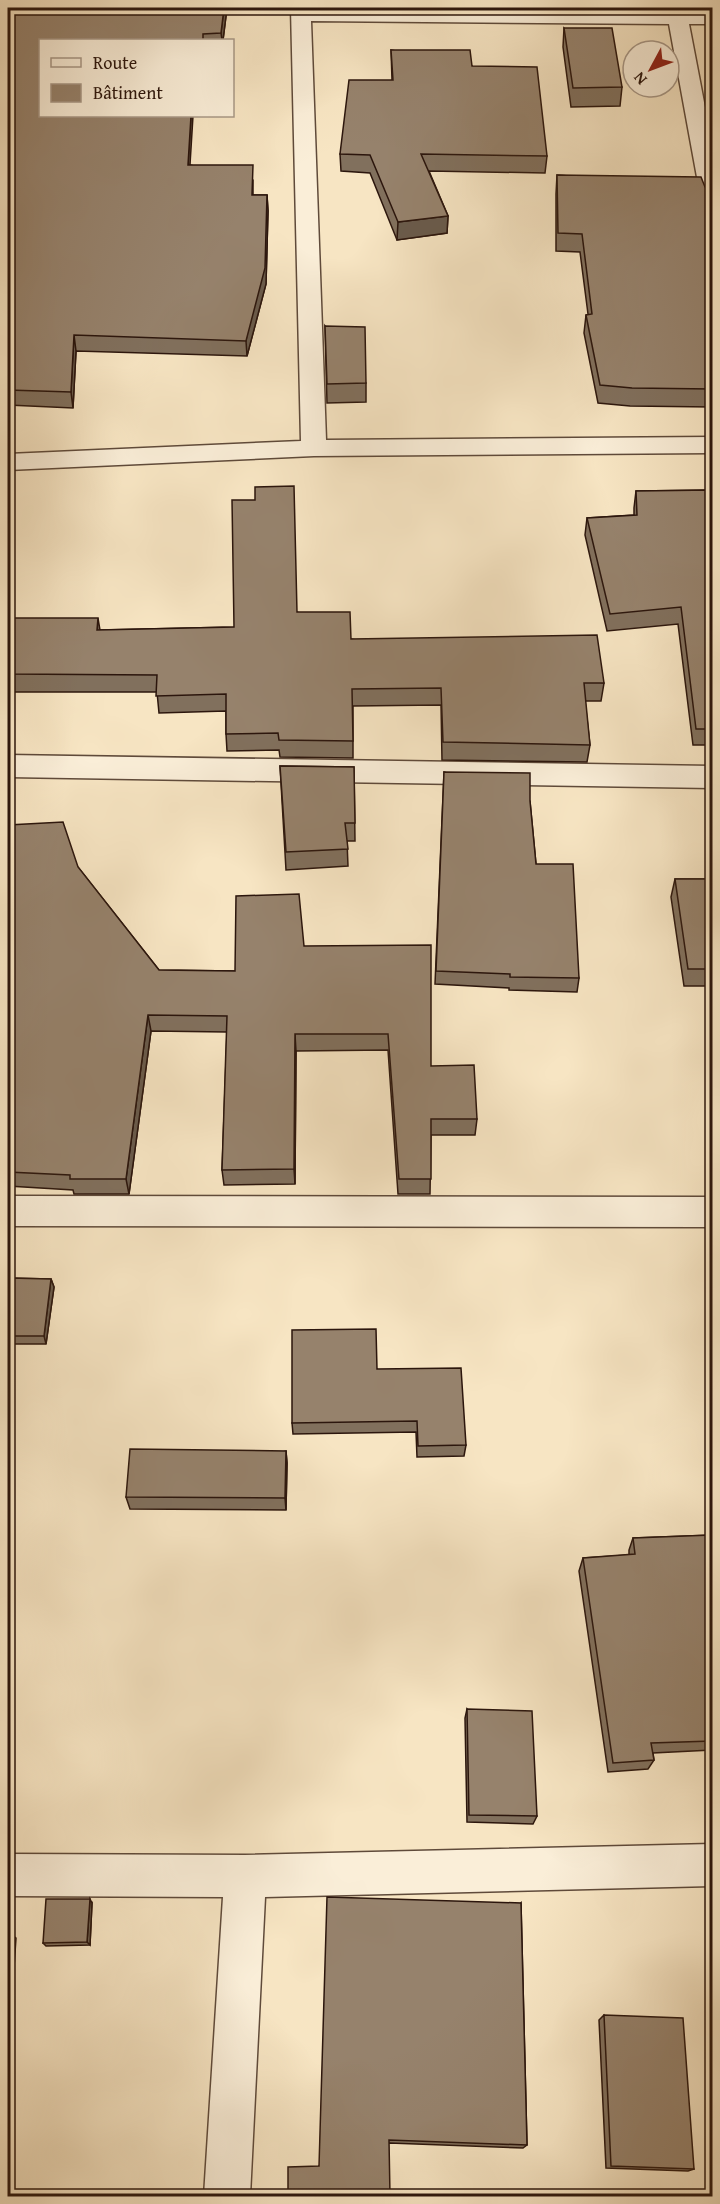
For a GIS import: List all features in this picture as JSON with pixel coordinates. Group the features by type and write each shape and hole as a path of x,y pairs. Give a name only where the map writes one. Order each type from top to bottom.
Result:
{"street":[{"path":"314,448 302,11 712,18"},
{"path":"678,18 712,199"},
{"path":"8,462 314,448 712,445"},
{"path":"8,766 712,777"},
{"path":"8,1211 712,1212"},
{"path":"8,1875 245,1876 712,1865"},
{"path":"227,2196 245,1876"}],"building":[{"path":"8,8 224,8 221,33 203,34 203,39 39,39 39,117 191,117 188,165 253,165 252,195 267,195 265,268 246,341 74,335 71,392 8,390 8,218 13,201 8,201"},
{"path":"564,28 612,28 621,87 573,88"},
{"path":"391,50 470,50 472,66 537,67 547,156 421,154 448,216 398,222 370,155 340,154 349,80 393,80"},
{"path":"557,175 701,177 705,187 712,189 712,389 632,388 600,385 586,315 592,314 582,234 558,233"},
{"path":"325,326 365,327 366,383 327,384"},
{"path":"294,486 297,612 350,612 351,639 597,635 604,683 584,683 590,745 443,742 441,688 352,689 353,741 279,740 278,733 226,734 226,694 156,696 157,675 8,674 8,618 98,618 97,630 234,627 232,500 255,500 255,487"},
{"path":"712,490 712,729 696,729 681,607 610,614 587,518 637,515 636,491"},
{"path":"280,766 354,767 355,823 345,823 348,849 286,852"},
{"path":"444,772 530,773 530,801 536,864 573,864 579,978 510,977 510,974 436,971"},
{"path":"63,822 78,867 159,970 235,971 236,896 299,894 304,946 431,945 431,1066 474,1065 477,1119 431,1119 431,1179 399,1179 388,1034 295,1034 294,1169 222,1170 227,1016 148,1015 126,1179 70,1179 70,1175 8,1172 8,825"},
{"path":"675,879 712,879 712,969 688,969"},
{"path":"8,1278 51,1279 44,1336 8,1336"},
{"path":"376,1329 377,1369 461,1368 466,1445 418,1446 417,1421 292,1423 292,1330"},
{"path":"130,1449 286,1451 285,1498 126,1497"},
{"path":"712,1535 712,1741 651,1743 654,1760 613,1763 583,1558 635,1554 633,1538"},
{"path":"467,1709 532,1711 537,1816 469,1815"},
{"path":"327,1897 521,1903 527,2145 389,2140 390,2196 288,2196 288,2167 319,2166"},
{"path":"46,1899 90,1899 87,1942 43,1943"},
{"path":"8,1933 10,1933 8,1971"},
{"path":"604,2015 683,2018 694,2169 611,2166"}]}
